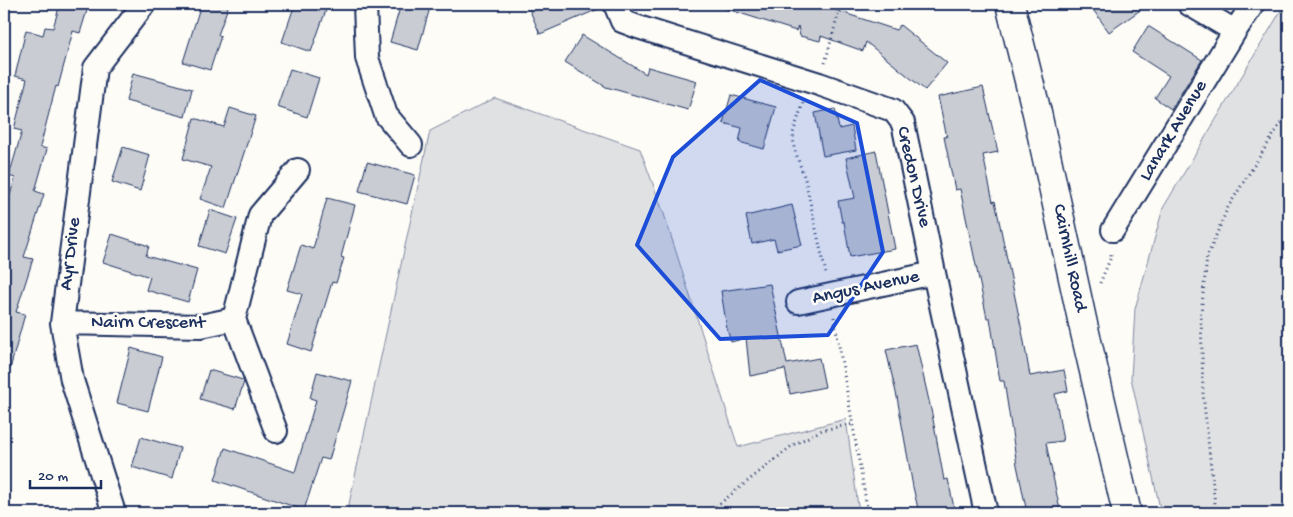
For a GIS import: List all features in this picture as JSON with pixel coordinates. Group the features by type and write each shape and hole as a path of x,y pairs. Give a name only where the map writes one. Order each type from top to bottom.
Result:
{"main road":[{"name":"Cairnhill Road","path":"1010,4 1037,113 1127,513"}],"street":[{"name":"Ayr Drive","path":"114,513 72,380 62,323 95,68 144,4"},
{"path":"365,4 367,58 386,115 411,145"},
{"name":"Credon Drive","path":"615,4 622,20 638,28 819,84 893,110 903,123 986,513"},
{"path":"1188,4 1235,31"},
{"name":"Lanark Avenue","path":"1113,230 1253,4"},
{"path":"276,431 234,319 260,215 298,170"},
{"name":"Angus Avenue","path":"798,302 934,273"},
{"name":"Nairn Crescent","path":"62,323 201,326 234,319"}],"path":[{"path":"841,4 819,84 806,93 793,133 794,148 805,179 830,296 854,424 868,513"},
{"path":"1216,513 1203,394 1201,313 1207,257 1228,207 1289,110"},
{"path":"708,513 793,445 822,430 854,424"}],"highlighted area":[{"path":"760,80 857,123 883,252 828,335 720,339 637,245 673,157"}],"shaded area":[{"path":"1285,4 1289,4 1289,513 1161,513 1131,378 1135,309 1163,208"},
{"path":"495,98 640,149 664,214 738,447 846,419 859,513 347,513 430,131"}],"building":[{"path":"60,4 89,4 80,33 73,31 40,147 47,149 35,191 44,194 24,257 33,259 16,312 25,314 10,369 4,368 4,216 15,178 9,176 22,131 14,129 27,79 15,76 26,30 43,35 45,27 53,28"},
{"path":"201,4 229,4 218,35 221,36 210,70 183,62"},
{"path":"295,4 308,4 326,10 311,52 282,42"},
{"path":"401,4 431,4 418,50 390,42"},
{"path":"527,4 602,4 603,7 540,34"},
{"path":"724,4 811,4 826,7 896,30 900,25 947,63 925,90 866,42 863,51 821,36 820,41 800,36 798,26 796,31 724,8"},
{"path":"1089,4 1149,4 1109,32"},
{"path":"1148,26 1202,60 1171,109 1155,98 1169,76 1132,52"},
{"path":"582,35 646,74 648,67 697,81 688,110 606,87 565,62"},
{"path":"290,69 319,78 307,117 277,107"},
{"path":"133,73 192,89 185,117 126,101"},
{"path":"983,87 998,152 983,155 993,202 995,201 1030,376 1064,370 1068,391 1055,394 1063,441 1046,443 1060,510 1043,513 1027,513 1017,465 1004,381 1000,381 990,318 987,318 960,189 955,190 944,137 947,137 938,97"},
{"path":"731,95 776,107 764,149 739,142 742,128 723,123"},
{"path":"230,108 256,116 226,208 200,199 211,167 183,159 194,118 224,127"},
{"path":"835,109 839,129 852,126 856,150 823,156 815,113"},
{"path":"123,147 150,155 140,191 112,182"},
{"path":"876,151 895,249 850,257 838,201 855,198 846,158"},
{"path":"367,162 415,175 407,204 359,191"},
{"path":"327,198 355,205 341,257 344,258 336,283 332,282 311,352 287,344 302,294 287,290 301,245 313,249"},
{"path":"792,205 802,245 777,250 774,239 752,244 746,216"},
{"path":"210,210 237,219 225,254 199,246"},
{"path":"112,234 149,246 146,256 197,270 188,302 146,290 150,277 103,262"},
{"path":"770,284 787,364 819,358 825,387 790,394 785,369 750,376 746,338 731,342 721,291"},
{"path":"916,344 932,414 944,480 948,479 955,513 919,513 913,487 897,397 886,350"},
{"path":"131,348 162,357 148,411 117,403"},
{"path":"209,370 243,380 235,409 200,399"},
{"path":"317,372 352,381 329,460 321,458 304,510 215,480 225,448 295,472 316,400 310,398"},
{"path":"141,437 180,448 172,479 132,467"}]}
